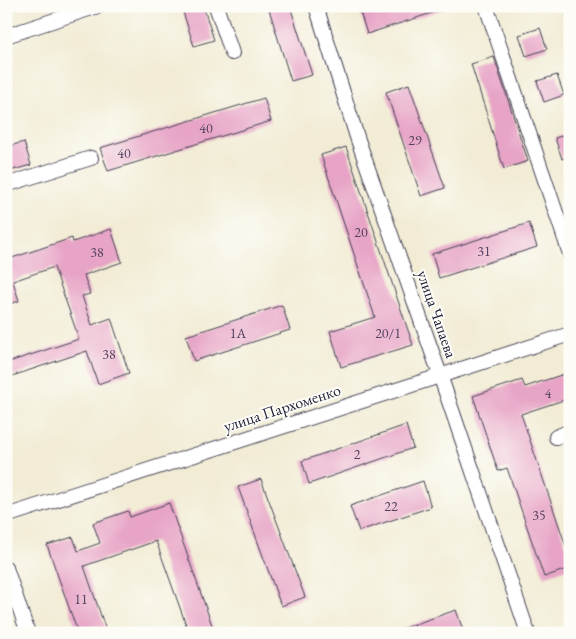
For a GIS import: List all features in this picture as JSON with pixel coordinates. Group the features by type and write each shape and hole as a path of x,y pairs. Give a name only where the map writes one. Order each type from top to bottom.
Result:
{"street":[{"path":"6,36 98,6"},
{"path":"216,6 232,53"},
{"name":"улица Чапаева","path":"316,6 356,137 528,633"},
{"path":"486,6 570,254"},
{"path":"6,185 91,158"},
{"name":"улица Пархоменко","path":"6,516 570,334"},
{"path":"556,437 570,431"},
{"path":"6,568 28,633"}],"building":[{"path":"181,6 203,6 214,40 194,46"},
{"path":"268,6 290,6 312,75 291,81"},
{"path":"377,6 447,6 447,8 367,34 360,12"},
{"path":"540,28 547,49 526,56 519,35"},
{"path":"494,57 528,161 504,169 471,64"},
{"path":"557,75 564,95 544,102 537,81"},
{"path":"409,84 445,188 421,196 386,92"},
{"path":"264,98 271,121 108,171 100,148"},
{"path":"570,133 570,156 562,159 555,138"},
{"path":"24,142 31,165 6,172 6,147"},
{"path":"346,147 413,345 341,367 330,331 375,317 321,155"},
{"path":"529,223 537,247 439,278 432,254"},
{"path":"111,229 122,262 84,275 90,294 82,296 92,325 111,318 129,373 98,384 87,351 6,378 6,363 79,339 54,267 13,281 19,301 6,305 6,260 72,238 73,242"},
{"path":"282,305 290,330 194,361 186,336"},
{"path":"570,372 570,398 521,414 570,558 570,568 544,577 507,468 498,471 473,396 522,380 525,387"},
{"path":"406,425 413,448 309,484 302,461"},
{"path":"261,479 305,597 281,606 238,487"},
{"path":"423,481 431,507 359,531 350,506"},
{"path":"169,503 213,628 199,633 189,633 156,541 84,566 107,633 78,633 47,545 73,537 78,551 100,543 93,523 128,511 130,517"},
{"path":"456,610 464,633 396,633 395,631"}]}
